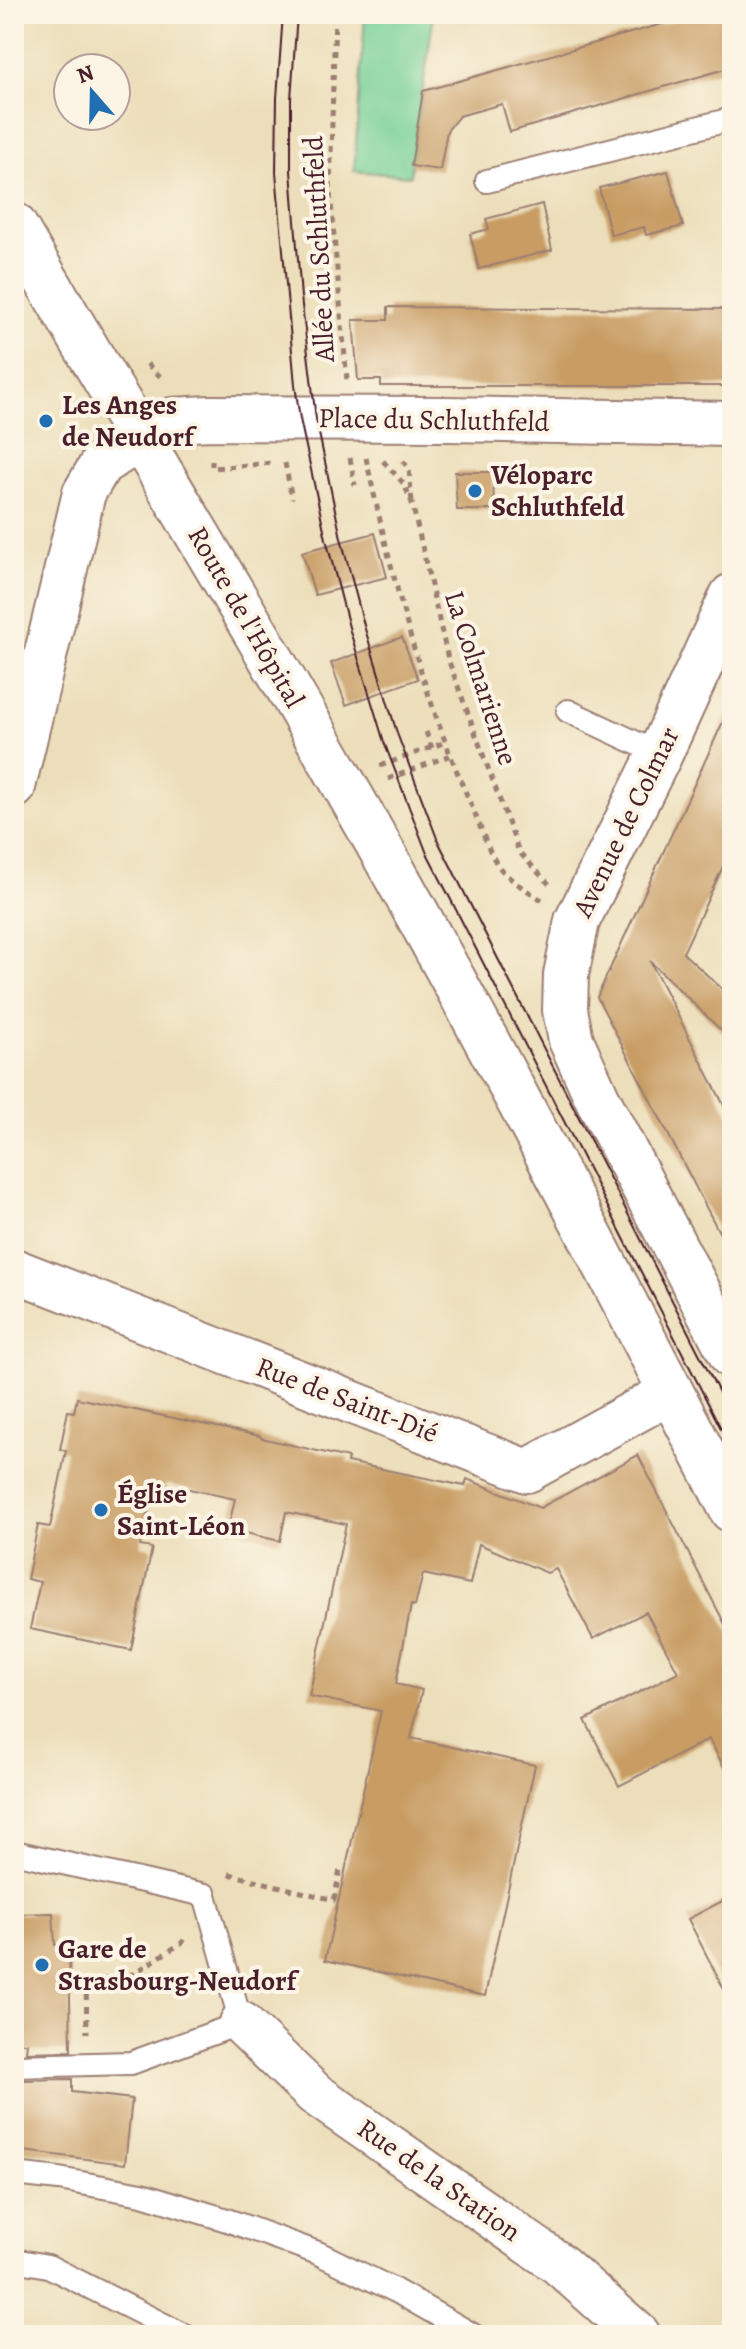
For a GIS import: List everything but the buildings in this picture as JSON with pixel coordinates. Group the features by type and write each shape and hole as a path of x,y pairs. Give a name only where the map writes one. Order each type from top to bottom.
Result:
{"main road":[{"name":"Route de l'Hôpital","path":"14,225 142,439 364,783 470,1012 671,1392"},
{"name":"Place du Schluthfeld","path":"142,439 172,420 210,418 732,424"},
{"name":"Avenue de Colmar","path":"732,596 660,754 568,903 577,921 566,975 565,1010 571,1040 598,1100 732,1356"},
{"path":"671,1392 732,1510"}],"street":[{"path":"14,787 29,665 84,493 101,464 142,439"},
{"name":"Rue de Saint-Dié","path":"14,1270 527,1471 671,1392"},
{"name":"Rue de la Station","path":"241,2023 315,2094 559,2264 639,2335"}],"lane":[{"path":"487,181 732,119"},
{"path":"568,711 660,754"},
{"path":"14,1852 205,1895 241,2023 131,2063 14,2066"},
{"path":"14,2174 142,2194 227,2220 318,2253 396,2291 473,2335"},
{"path":"14,2260 48,2266 184,2335"}],"path":[{"name":"Allée du Schluthfeld","path":"335,14 330,192 347,386"},
{"name":"La Colmarienne","path":"364,449 385,463 404,484 412,503 448,659 519,852 568,903"},
{"path":"396,452 409,469 412,503"},
{"path":"365,457 397,591 446,742 498,866 527,891 568,903"},
{"path":"350,458 355,485"},
{"path":"285,463 292,499"},
{"path":"426,732 432,748"},
{"path":"364,783 446,742"},
{"path":"364,783 382,781 451,755"},
{"path":"70,1985 133,1974 183,1942 194,1892"}],"green space":[{"path":"365,14 434,14 410,176 354,171"}],"tram line":[{"path":"283,14 276,172 295,385 326,539 384,742 426,851 732,1450"},
{"path":"297,14 291,99 291,171 301,297 316,419 341,538 398,736 438,841 732,1418"}],"place":[{"name":"Les Anges de Neudorf","path":"46,421"},
{"name":"Véloparc Schluthfeld","path":"475,491"},
{"name":"Église Saint-Léon","path":"101,1510"},
{"name":"Gare de Strasbourg-Neudorf","path":"42,1965"}]}
